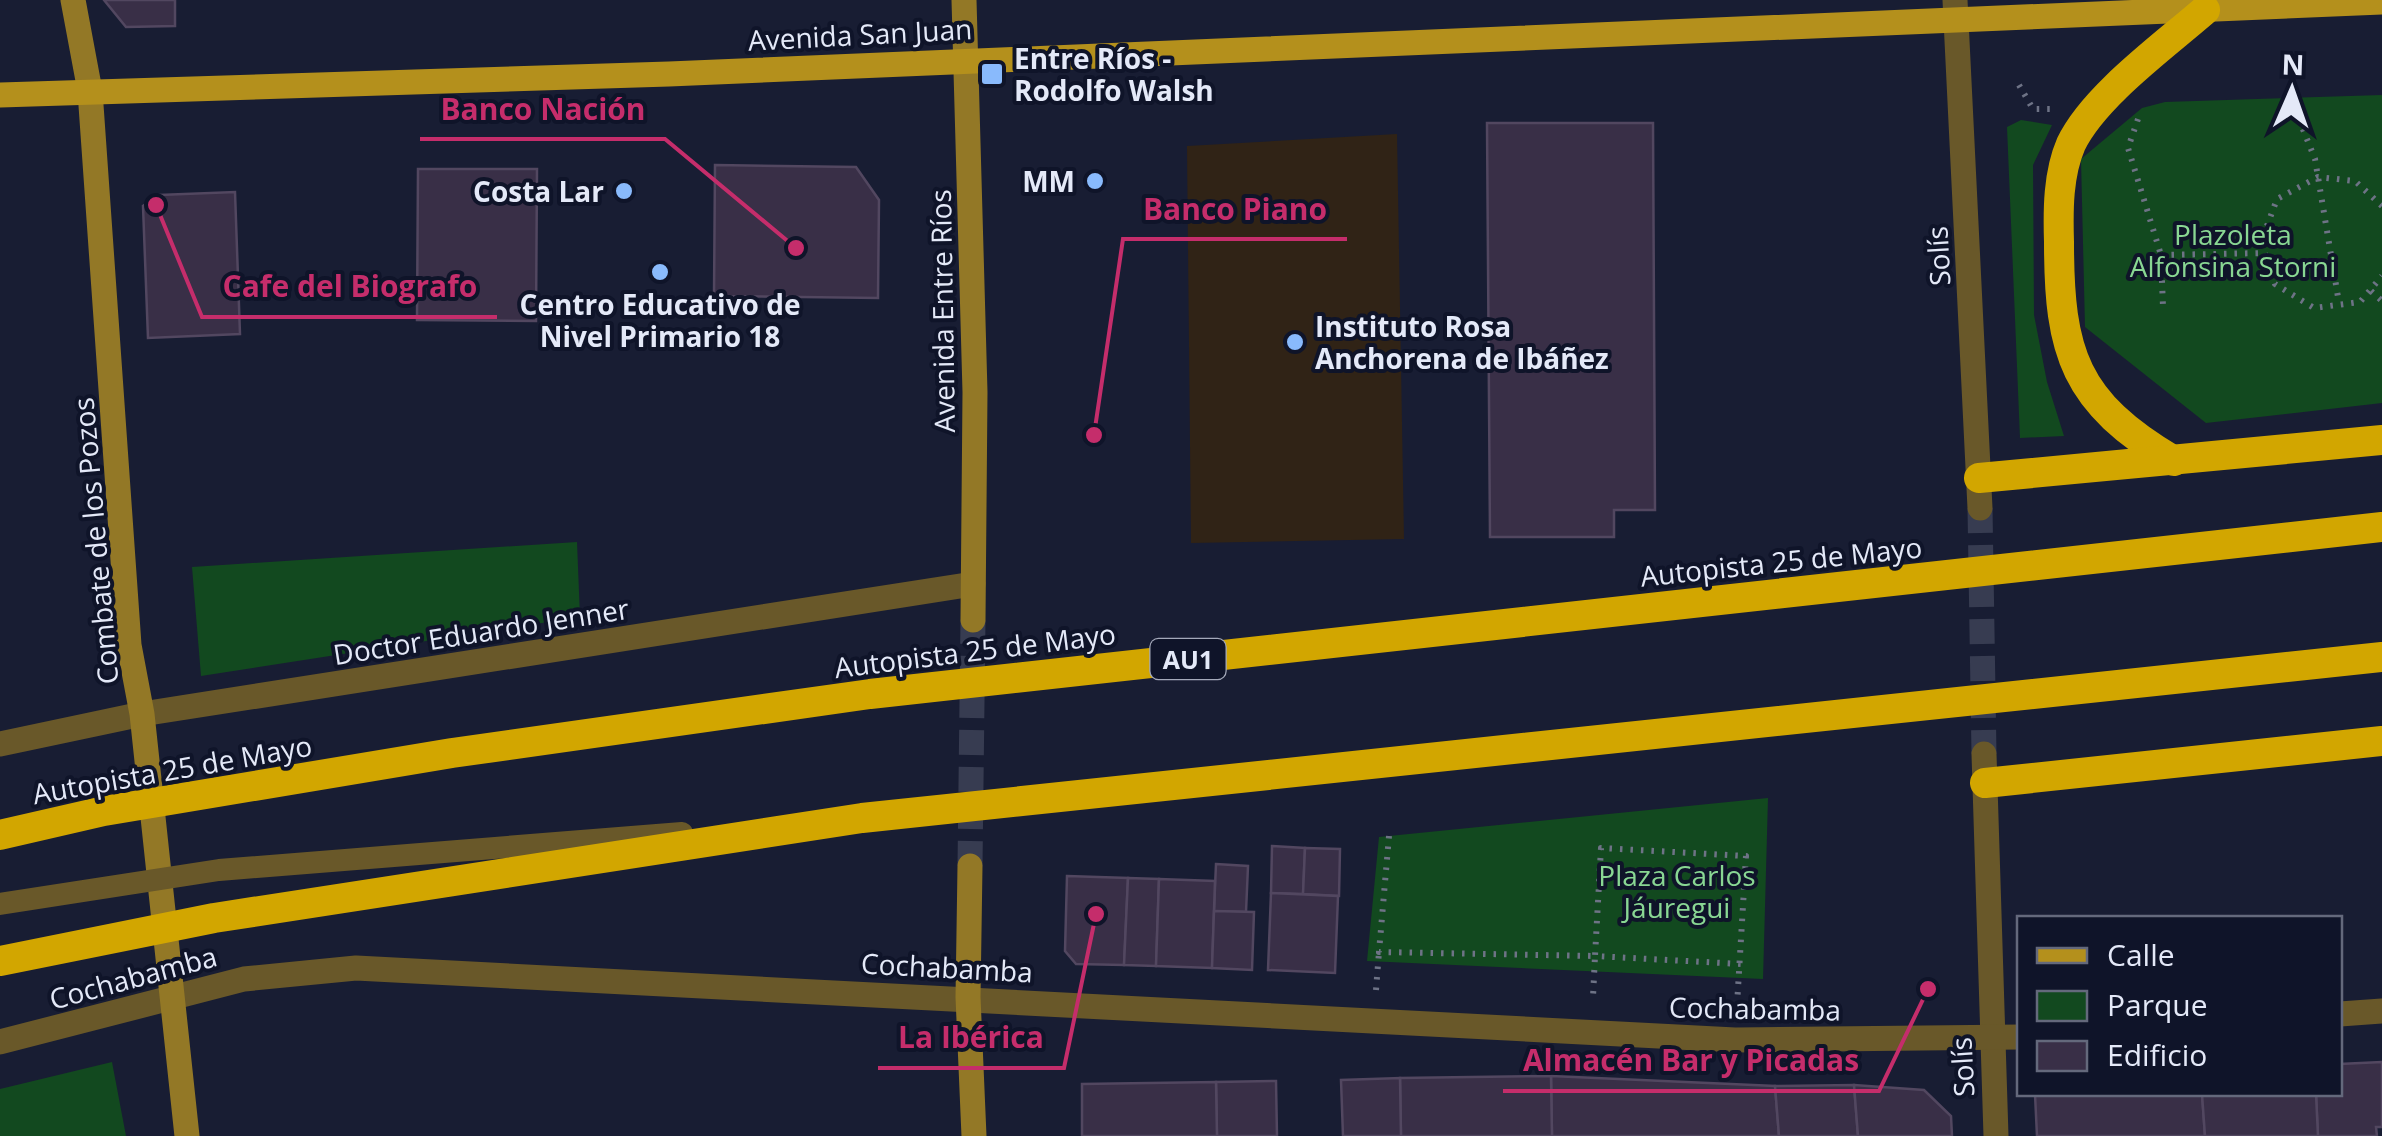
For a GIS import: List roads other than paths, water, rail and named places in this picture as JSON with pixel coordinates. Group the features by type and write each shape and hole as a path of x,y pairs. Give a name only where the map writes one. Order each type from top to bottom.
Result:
{"highway":[{"path":"2174,461 2109,418 2076,365 2059,308 2059,198 2072,143 2099,108 2205,10"},
{"path":"1979,493 2174,461 2382,440"},
{"name":"Autopista 25 de Mayo","path":"0,834 104,812 452,752 870,694 2382,527"},
{"path":"0,961 270,908 862,818 2382,657"},
{"path":"1985,769 2382,741"}],"main road":[{"name":"Avenida San Juan","path":"0,96 669,74 1955,10 2205,10 2382,2"}],"street":[{"name":"Combate de los Pozos","path":"73,0 90,91 129,646 142,714 187,1136"},
{"name":"Avenida Entre Ríos","path":"964,0 975,392 974,620"},
{"name":"Solís","path":"1955,10 1979,493"},
{"name":"Doctor Eduardo Jenner","path":"0,744 142,714 974,584"},
{"name":"Solís","path":"1985,769 1990,1039 1996,1136"},
{"path":"970,866 968,997 974,1136"},
{"name":"Cochabamba","path":"0,1042 244,978 356,968 1735,1040 2017,1037"},
{"path":"2342,1014 2382,1011"}],"lane":[{"path":"0,904 219,870 862,818"}],"tunnel":[{"path":"1980,508 1984,754"},
{"path":"970,866 973,620"}],"place":[{"name":"Entre Ríos - Rodolfo Walsh","path":"992,74"},
{"name":"MM","path":"1095,181"},
{"name":"Costa Lar","path":"624,191"},
{"name":"Cafe del Biografo","path":"156,205"},
{"name":"Banco Nación","path":"796,248"},
{"name":"Centro Educativo de Nivel Primario 18","path":"660,272"},
{"name":"Instituto Rosa Anchorena de Ibáñez","path":"1295,342"},
{"name":"Banco Piano","path":"1094,435"},
{"name":"La Ibérica","path":"1096,914"},
{"name":"Almacén Bar y Picadas","path":"1928,989"}],"park label":[{"name":"Plazoleta Alfonsina Storni","path":"2233,250"},
{"name":"Plaza Carlos Jáuregui","path":"1677,891"}]}
